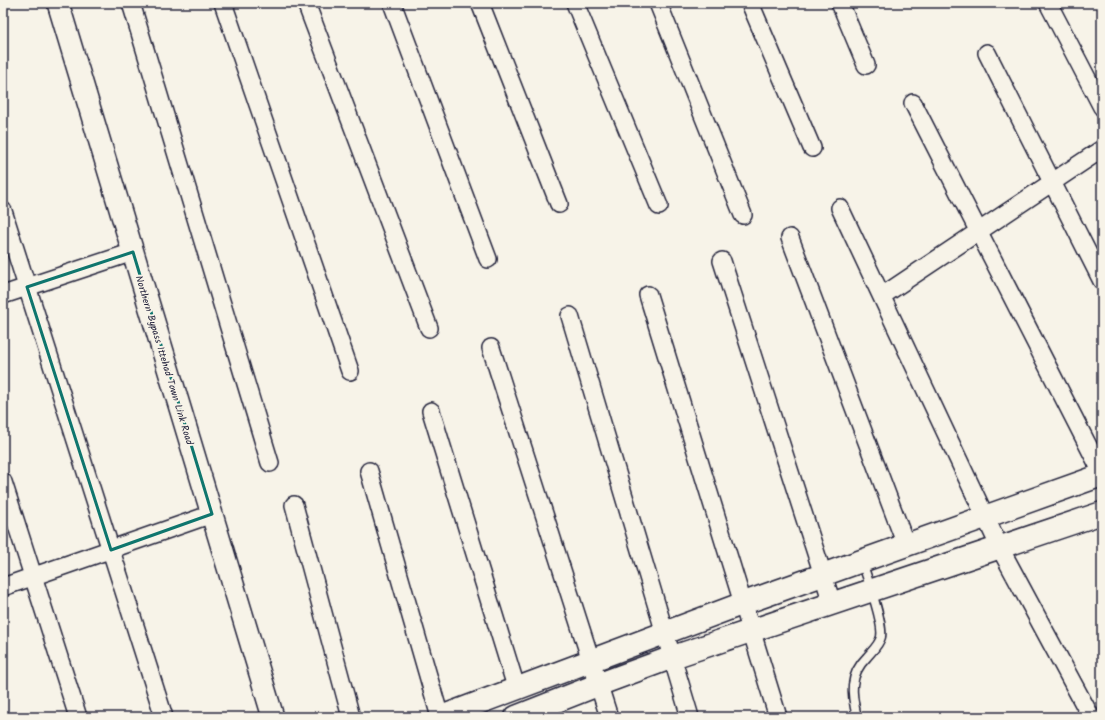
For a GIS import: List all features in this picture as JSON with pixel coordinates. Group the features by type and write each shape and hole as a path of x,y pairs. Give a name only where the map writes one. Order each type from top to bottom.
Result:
{"main road":[{"path":"440,717 517,690 744,603 862,562 1102,474"},
{"path":"522,716 600,684 673,657 1102,513"}],"street":[{"name":"Northern Bypass Ittehad Town Link Road","path":"58,3 273,717"},
{"path":"130,3 270,463"},
{"path":"223,3 350,371"},
{"path":"306,3 429,328"},
{"path":"392,3 488,259"},
{"path":"480,3 559,204"},
{"path":"575,3 659,206"},
{"path":"658,3 743,215"},
{"path":"750,3 812,148"},
{"path":"840,3 866,65"},
{"path":"1048,3 1102,107"},
{"path":"987,53 1102,281"},
{"path":"912,103 1102,474"},
{"path":"882,296 1102,149"},
{"path":"840,208 1000,548 1091,717"},
{"path":"3,211 164,717"},
{"path":"790,238 906,546"},
{"path":"3,295 133,252"},
{"path":"722,261 832,603"},
{"path":"648,295 753,631 778,717"},
{"path":"570,316 666,632 690,717"},
{"path":"490,348 600,684 609,717"},
{"path":"431,410 517,690"},
{"path":"369,471 440,717"},
{"path":"3,482 78,717"},
{"path":"294,505 350,717"},
{"path":"3,588 212,514"}],"lane":[{"path":"857,717 854,705 854,675 858,666 876,647 881,637 871,590 862,562"}],"highlighted area":[{"path":"133,252 212,514 111,550 27,287"}]}
